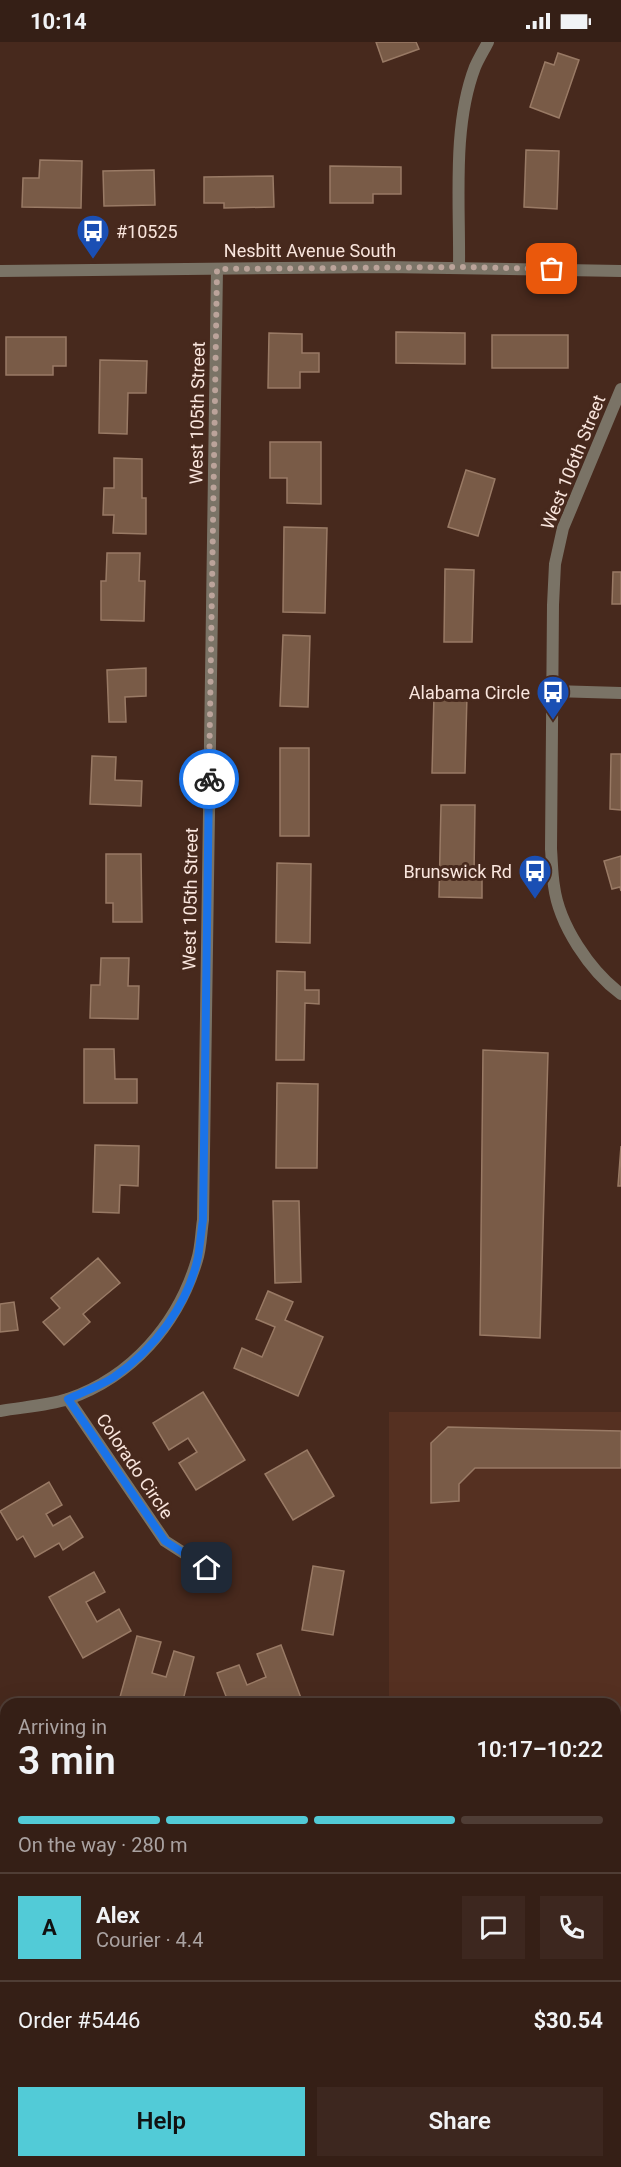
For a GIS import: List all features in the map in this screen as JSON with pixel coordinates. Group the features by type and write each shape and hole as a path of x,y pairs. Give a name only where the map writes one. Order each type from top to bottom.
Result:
{"street":[{"path":"459,267 460,140 475,67 488,42"},
{"name":"Nesbitt Avenue South","path":"0,271 459,267 621,271"},
{"name":"West 105th Street","path":"0,1411 68,1399 112,1378 142,1354 166,1326 186,1293 198,1258 202,1229 217,269"},
{"name":"West 106th Street","path":"621,389 563,528 555,564 551,849 554,888 566,925 585,957 621,994"},
{"path":"553,691 621,693"},
{"name":"Colorado Circle","path":"68,1399 165,1541 207,1568"}],"shaded area":[{"path":"389,1412 621,1412 621,1698 389,1698"}],"building":[{"path":"376,42 416,42 419,49 383,62"},
{"path":"558,53 579,60 559,118 530,107 545,62 554,65"},
{"path":"526,150 559,151 557,209 524,207"},
{"path":"40,160 82,161 81,208 22,207 23,178 39,178"},
{"path":"330,166 401,167 401,194 373,194 373,203 330,203"},
{"path":"154,170 155,205 104,206 103,171"},
{"path":"273,176 274,207 224,208 224,203 204,203 204,177"},
{"path":"396,332 465,333 465,364 396,363"},
{"path":"269,333 302,334 302,353 319,353 319,372 300,372 300,388 268,388"},
{"path":"492,335 568,335 568,368 492,368"},
{"path":"6,337 66,337 66,366 53,366 53,375 6,375"},
{"path":"100,360 147,361 146,393 128,393 127,434 99,433"},
{"path":"270,442 321,442 321,504 287,503 287,478 270,478"},
{"path":"114,458 142,459 142,498 146,498 146,534 113,533 114,515 103,515 104,488 114,488"},
{"path":"466,470 495,479 478,536 448,527"},
{"path":"284,527 327,528 325,613 283,612"},
{"path":"107,553 140,553 139,581 145,581 144,621 101,620 101,581 106,581"},
{"path":"445,569 474,570 472,642 444,642"},
{"path":"613,572 621,572 621,604 612,604"},
{"path":"283,635 310,636 308,707 280,706"},
{"path":"146,668 146,696 125,697 126,722 109,722 107,670"},
{"path":"434,695 467,695 465,773 432,773"},
{"path":"280,748 309,748 309,836 280,836"},
{"path":"611,754 621,754 621,810 610,809"},
{"path":"92,756 116,757 115,780 142,781 141,806 90,804"},
{"path":"441,805 475,805 474,876 482,876 482,898 439,897"},
{"path":"106,854 141,854 142,922 113,922 113,903 106,903"},
{"path":"621,856 621,891 620,887 612,889 604,861"},
{"path":"277,863 311,864 310,943 276,942"},
{"path":"101,958 129,958 128,986 139,986 138,1019 90,1018 91,985 100,985"},
{"path":"277,971 305,972 305,990 319,990 319,1004 305,1003 304,1060 276,1060"},
{"path":"84,1049 114,1049 115,1079 137,1079 137,1103 84,1103"},
{"path":"483,1050 548,1053 540,1338 480,1335"},
{"path":"277,1083 318,1084 317,1168 276,1168"},
{"path":"95,1145 139,1146 138,1186 120,1185 119,1213 93,1212"},
{"path":"621,1146 621,1186 618,1186"},
{"path":"273,1201 299,1201 301,1282 275,1283"},
{"path":"98,1258 120,1283 83,1314 90,1322 64,1345 43,1322 60,1308 51,1298"},
{"path":"268,1291 293,1302 285,1320 323,1337 298,1396 234,1368 242,1348 262,1357 275,1327 256,1319"},
{"path":"14,1302 18,1330 0,1332 0,1304"},
{"path":"203,1392 245,1460 196,1490 179,1463 197,1452 188,1438 169,1450 153,1423"},
{"path":"448,1427 621,1431 621,1468 475,1468 459,1484 459,1501 431,1503 431,1443"},
{"path":"307,1450 334,1496 293,1520 265,1474"},
{"path":"49,1482 62,1505 46,1514 53,1526 70,1516 83,1537 63,1550 59,1543 35,1557 23,1536 17,1540 0,1511"},
{"path":"313,1566 344,1571 333,1635 302,1630"},
{"path":"94,1572 105,1592 86,1602 97,1622 119,1609 131,1631 83,1658 49,1597"},
{"path":"137,1636 161,1642 152,1673 166,1677 174,1651 194,1657 184,1698 120,1697"},
{"path":"281,1645 301,1698 227,1698 217,1673 239,1665 247,1685 266,1677 257,1654"}],"way so far":[{"path":"209,779 217,269 459,267 552,269"}],"place":[{"name":"#10525","path":"93,260"},
{"name":"Alabama Circle","path":"553,721"},
{"name":"Brunswick Rd","path":"535,900"}],"route":[{"path":"207,1568 165,1541 68,1399 112,1378 142,1354 166,1326 186,1293 198,1258 203,1220 209,779"}]}
